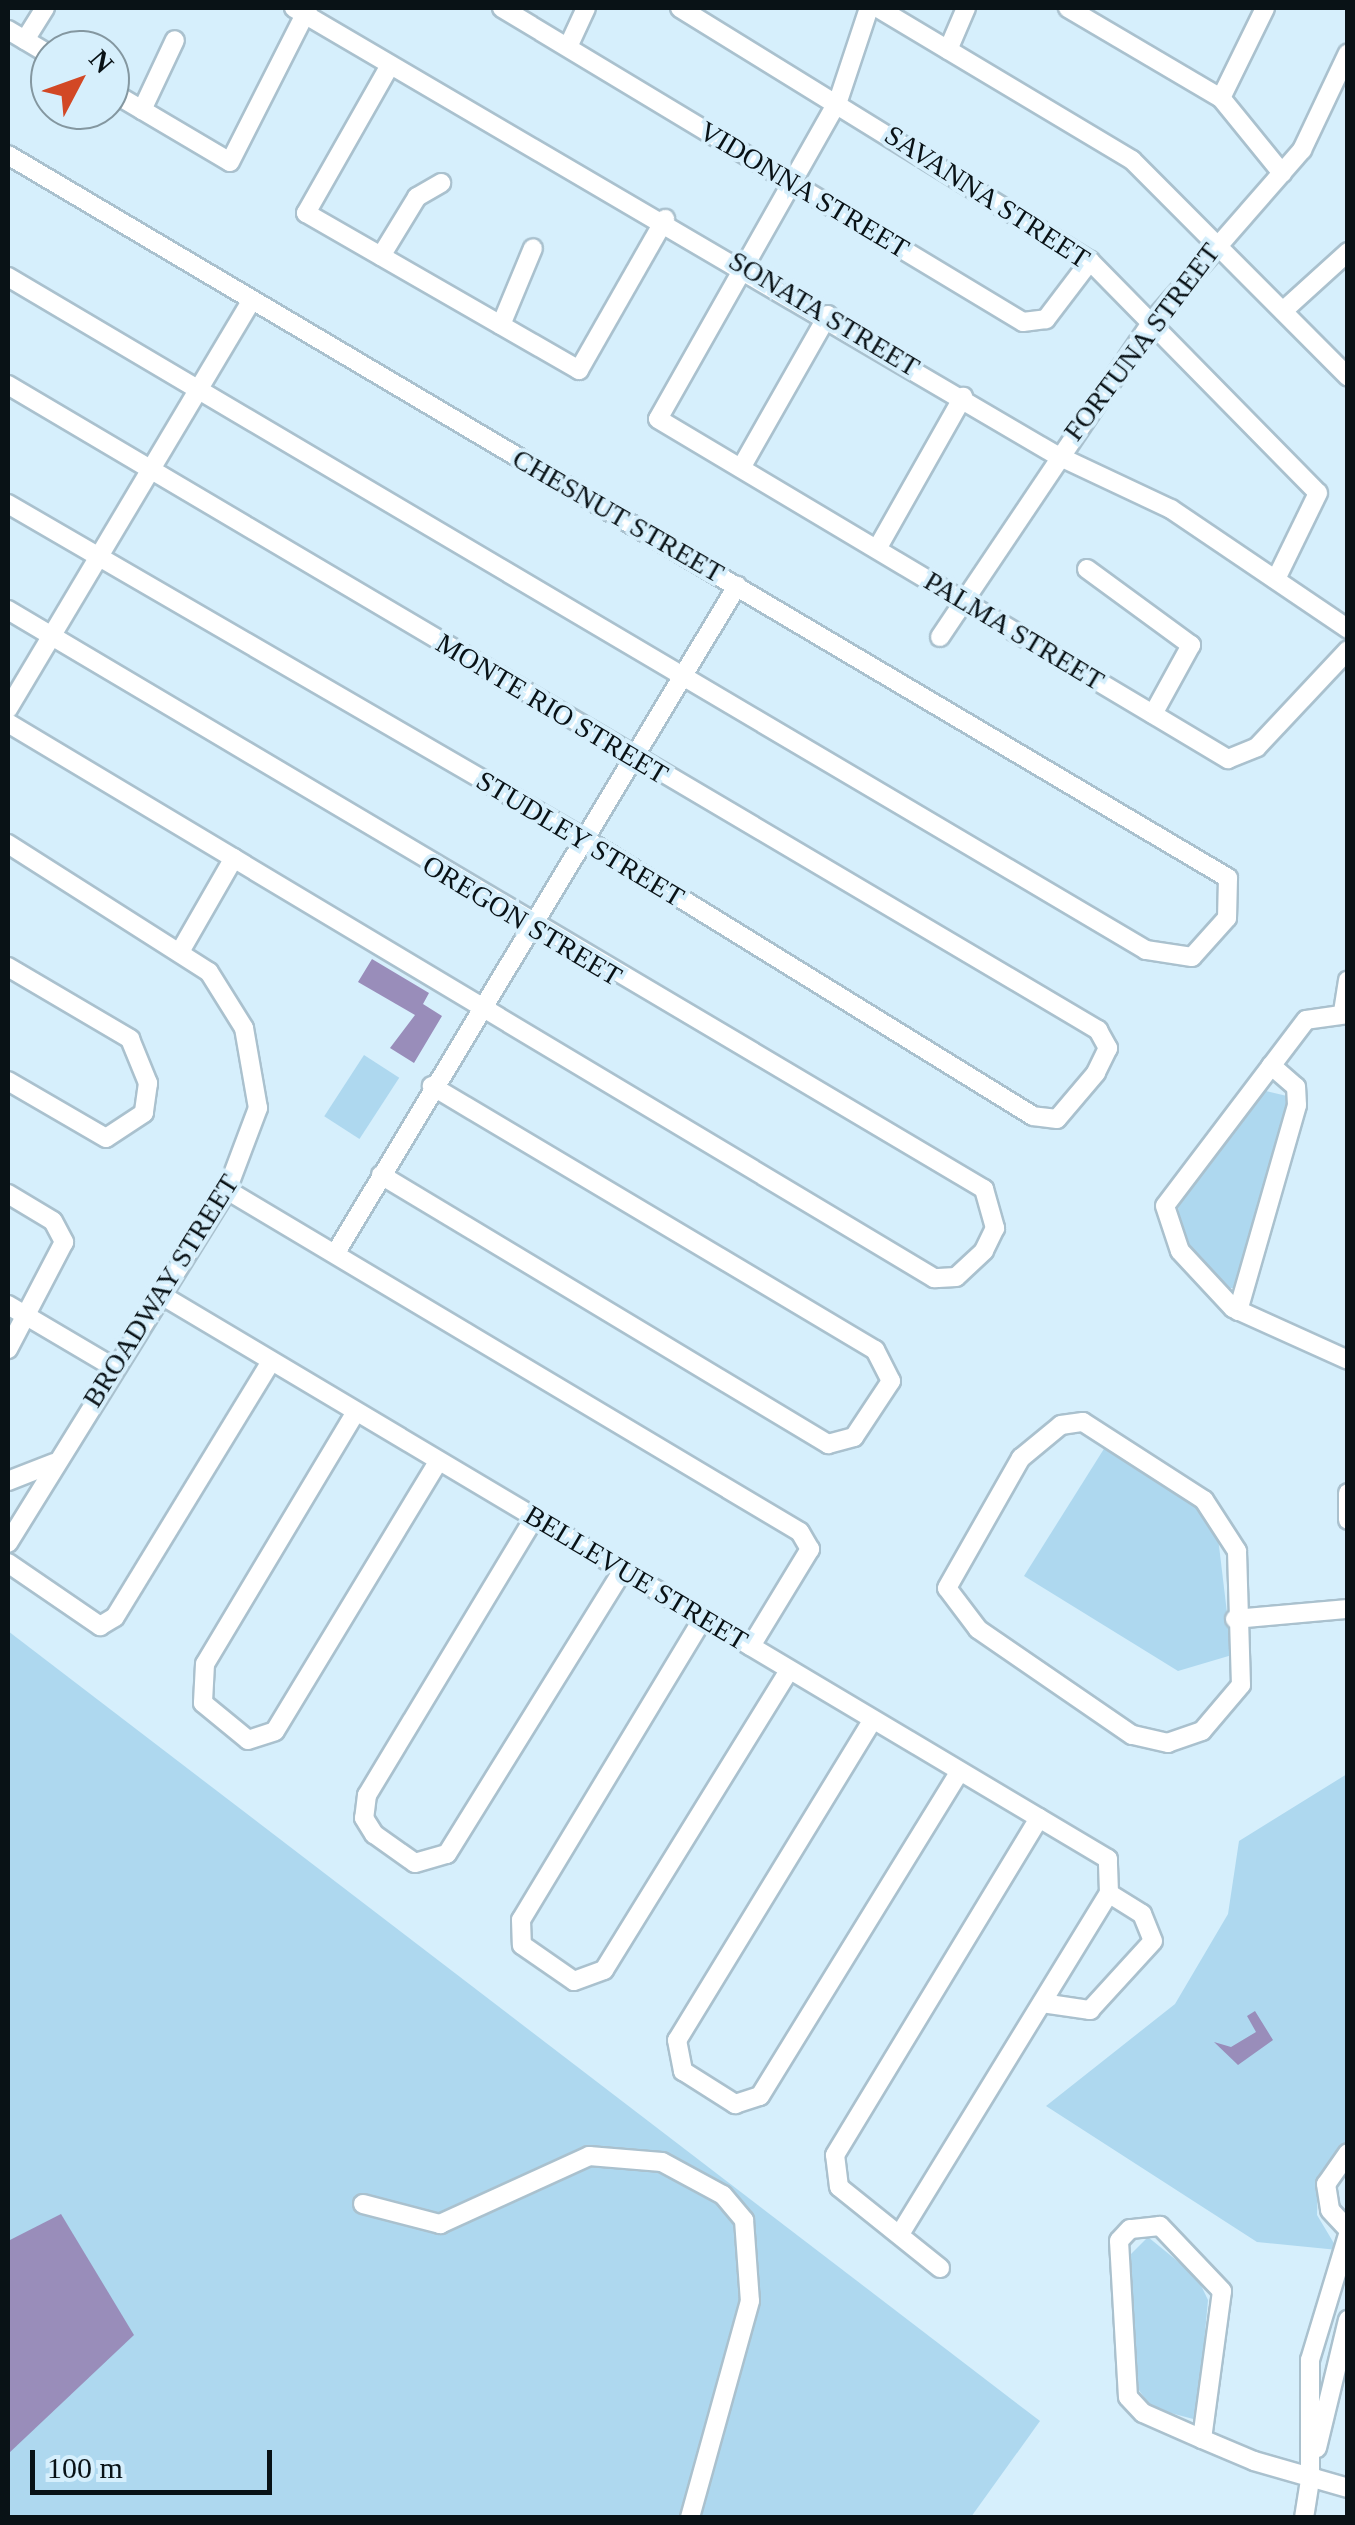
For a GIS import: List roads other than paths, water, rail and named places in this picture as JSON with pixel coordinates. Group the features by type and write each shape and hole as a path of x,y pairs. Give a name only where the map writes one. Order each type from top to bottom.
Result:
{"street":[{"path":"25,40 44,8"},
{"name":"VIDONNA STREET","path":"502,8 1033,325 1090,261"},
{"path":"568,47 586,8"},
{"name":"SAVANNA STREET","path":"680,8 838,101 1090,261 1318,493 1276,578"},
{"path":"746,267 838,101 870,8"},
{"path":"878,8 1110,144 1348,376"},
{"path":"948,50 966,8"},
{"path":"1068,8 1221,98 1282,174"},
{"path":"1221,98 1265,8"},
{"path":"130,103 230,162 302,10"},
{"name":"SONATA STREET","path":"302,10 390,67 665,219 828,315 1056,455 1170,510 1348,629"},
{"path":"8,30 30,43"},
{"path":"142,110 175,40"},
{"name":"FORTUNA STREET","path":"940,637 1056,455 1152,323 1215,244 1282,174 1348,53"},
{"path":"390,67 306,213 578,370 665,219"},
{"name":"CHESNUT STREET","path":"8,154 1228,878 1228,918 1192,956 1170,960 686,671"},
{"path":"380,256 417,197 441,183"},
{"path":"500,325 533,248"},
{"path":"1283,312 1348,252"},
{"name":"PALMA STREET","path":"746,267 658,419 1153,714 1239,760 1348,650"},
{"path":"8,278 194,394 686,671"},
{"path":"8,709 95,558 252,302"},
{"path":"741,468 828,315"},
{"name":"MONTE RIO STREET","path":"8,384 1098,1030"},
{"path":"877,550 963,396"},
{"name":"STUDLEY STREET","path":"8,504 95,558 584,838 1033,1116 1056,1119 1076,1100 1108,1048 1098,1030"},
{"path":"1087,569 1191,645 1153,714"},
{"path":"336,1254 432,1086 738,586"},
{"name":"OREGON STREET","path":"8,610 530,927 984,1189 996,1228 984,1250 956,1277 934,1278 482,1004"},
{"path":"8,724 482,1004"},
{"name":"BROADWAY STREET","path":"8,844 181,950 231,995 255,1065 258,1108 228,1190 164,1296 114,1366 54,1462 8,1543"},
{"path":"181,950 234,858"},
{"path":"8,967 130,1038 148,1083 144,1113 106,1138 8,1081"},
{"path":"1348,980 1345,1013 1306,1020 1165,1206 1180,1251 1238,1311 1348,1360"},
{"path":"1238,1311 1297,1105 1296,1087 1271,1065"},
{"path":"381,1174 828,1444 854,1436 891,1381 875,1350 432,1086"},
{"path":"228,1190 800,1532 810,1549 750,1646"},
{"path":"8,1194 53,1221 64,1242 8,1349"},
{"path":"164,1296 354,1415 1108,1860 1109,1893 900,2234"},
{"name":"BELLEVUE STREET","path":"164,1296 1108,1860"},
{"path":"8,1305 114,1366"},
{"path":"8,1563 100,1626 116,1617 270,1363"},
{"path":"354,1415 205,1664 203,1703 248,1740 275,1731 437,1464"},
{"path":"1083,1422 1204,1500 1228,1526 1235,1619 1244,1664 1230,1705 1202,1731 1168,1743 1132,1735 978,1629 947,1588 1021,1458 1061,1425 1083,1422"},
{"path":"8,1481 54,1462"},
{"path":"1348,1492 1348,1520"},
{"path":"533,1520 368,1796 364,1818 374,1834 416,1864 447,1854 622,1572"},
{"path":"1235,1619 1348,1609"},
{"path":"702,1620 521,1920 522,1945 574,1981 604,1970 789,1671"},
{"path":"872,1720 677,2040 683,2071 735,2104 760,2096 959,1772"},
{"path":"940,2268 839,2187 834,2155 1038,1818"},
{"path":"1042,2002 1090,2010 1154,1941 1142,1914 1109,1893"},
{"path":"1310,2482 1310,2360 1348,2232 1330,2210 1326,2184 1348,2153"},
{"path":"364,2204 440,2224 589,2156 662,2162 722,2195 744,2220 750,2301 690,2518"},
{"path":"1202,2439 1222,2291 1160,2226 1130,2229 1118,2241 1128,2397 1202,2439 1310,2482 1348,2488"},
{"path":"1304,2518 1348,2320"}]}
